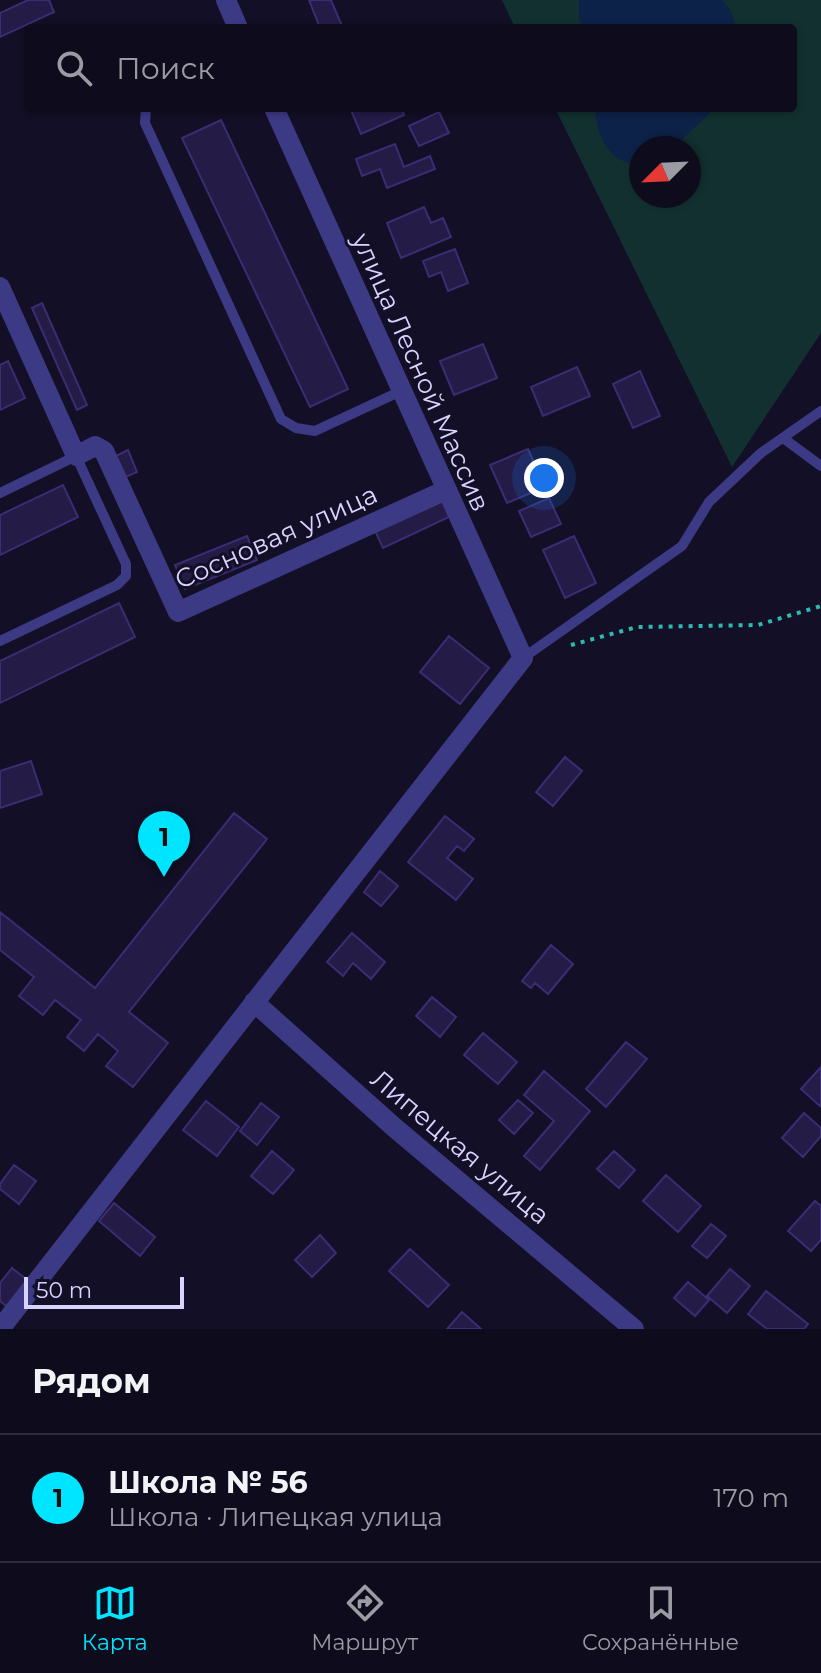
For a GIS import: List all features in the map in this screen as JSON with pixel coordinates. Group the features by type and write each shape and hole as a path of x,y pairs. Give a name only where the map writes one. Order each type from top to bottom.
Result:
{"street":[{"path":"226,0 236,24"},
{"name":"улица Лесной Массив","path":"276,112 523,658"},
{"path":"0,287 11,323 76,456"},
{"name":"Сосновая улица","path":"76,456 95,446 104,451 178,612 446,490"},
{"path":"0,1329 523,658"},
{"name":"Липецкая улица","path":"254,1002 395,1128 634,1329"}],"lane":[{"path":"146,112 145,123 281,419 296,428 315,431 401,391"},
{"path":"523,658 682,546 709,502 761,453 821,411"},
{"path":"783,438 821,466"},
{"path":"0,493 76,456 126,564 126,576 117,585 0,641"}],"path":[{"path":"565,646 637,627 758,625 821,606"}],"green space":[{"path":"502,0 821,0 821,333 732,467 557,112 797,112 797,24 513,24"}],"water":[{"path":"579,0 722,0 730,9 736,24 582,24 579,20"},
{"path":"596,112 711,112 686,136 629,136 629,163 613,154 602,138"}],"building":[{"path":"28,0 49,0 54,12 0,37 0,13"},
{"path":"309,0 331,0 341,24 318,24"},
{"path":"352,112 403,112 404,115 361,134"},
{"path":"439,112 449,133 419,146 409,126"},
{"path":"221,120 348,389 310,407 182,138"},
{"path":"395,144 404,167 430,156 435,169 387,188 380,169 362,176 356,159"},
{"path":"424,207 431,223 443,218 451,237 401,258 387,223"},
{"path":"455,249 468,283 448,291 441,272 429,277 423,261"},
{"path":"42,303 87,405 77,410 32,308"},
{"path":"483,344 497,378 454,395 440,361"},
{"path":"8,361 25,398 0,410 0,365"},
{"path":"577,367 590,396 543,416 531,387"},
{"path":"640,371 660,416 633,428 613,384"},
{"path":"528,449 545,487 507,503 490,465"},
{"path":"128,450 137,472 126,477 116,456"},
{"path":"63,485 78,517 0,555 0,515"},
{"path":"549,498 561,524 531,537 519,511"},
{"path":"443,500 451,516 383,548 375,531"},
{"path":"247,536 257,560 185,589 175,565"},
{"path":"574,536 596,583 565,598 543,550"},
{"path":"119,603 135,637 0,703 0,661"},
{"path":"449,636 489,668 460,704 420,672"},
{"path":"565,757 582,771 553,806 536,792"},
{"path":"31,761 42,794 0,808 0,771"},
{"path":"234,813 267,839 129,1012 168,1043 133,1087 106,1066 118,1051 98,1034 84,1051 67,1037 81,1020 55,1000 43,1015 19,996 34,977 0,950 0,912 95,988"},
{"path":"445,816 474,839 464,851 457,846 447,858 473,879 456,900 408,862"},
{"path":"380,871 398,886 381,906 364,892"},
{"path":"352,933 385,962 371,979 353,963 343,976 327,962"},
{"path":"551,945 573,964 548,994 535,983 531,988 522,981"},
{"path":"432,997 456,1017 440,1037 416,1016"},
{"path":"483,1033 517,1062 498,1084 464,1055"},
{"path":"626,1042 647,1059 606,1107 586,1089"},
{"path":"821,1067 821,1107 801,1089"},
{"path":"544,1071 590,1111 540,1170 524,1156 554,1121 524,1095"},
{"path":"518,1100 533,1113 514,1134 499,1120"},
{"path":"206,1101 239,1127 217,1156 183,1130"},
{"path":"261,1103 279,1117 257,1145 240,1131"},
{"path":"804,1113 821,1128 821,1136 803,1157 782,1138"},
{"path":"272,1151 294,1170 273,1194 251,1176"},
{"path":"614,1151 635,1170 619,1188 597,1169"},
{"path":"14,1165 36,1181 19,1204 0,1189 0,1184"},
{"path":"666,1175 701,1206 678,1232 643,1201"},
{"path":"815,1201 821,1206 821,1240 811,1251 788,1231"},
{"path":"114,1203 155,1237 140,1256 99,1221"},
{"path":"711,1224 726,1236 707,1258 692,1246"},
{"path":"320,1235 336,1253 312,1277 295,1260"},
{"path":"410,1249 449,1285 428,1307 389,1271"},
{"path":"12,1268 31,1283 11,1310 0,1301 0,1283"},
{"path":"730,1269 750,1286 727,1313 707,1296"},
{"path":"688,1282 709,1300 695,1316 674,1298"},
{"path":"766,1291 808,1324 804,1329 767,1329 748,1314"},
{"path":"462,1312 481,1329 447,1329"}],"place":[{"name":"Школа № 56","path":"164,877"}]}
